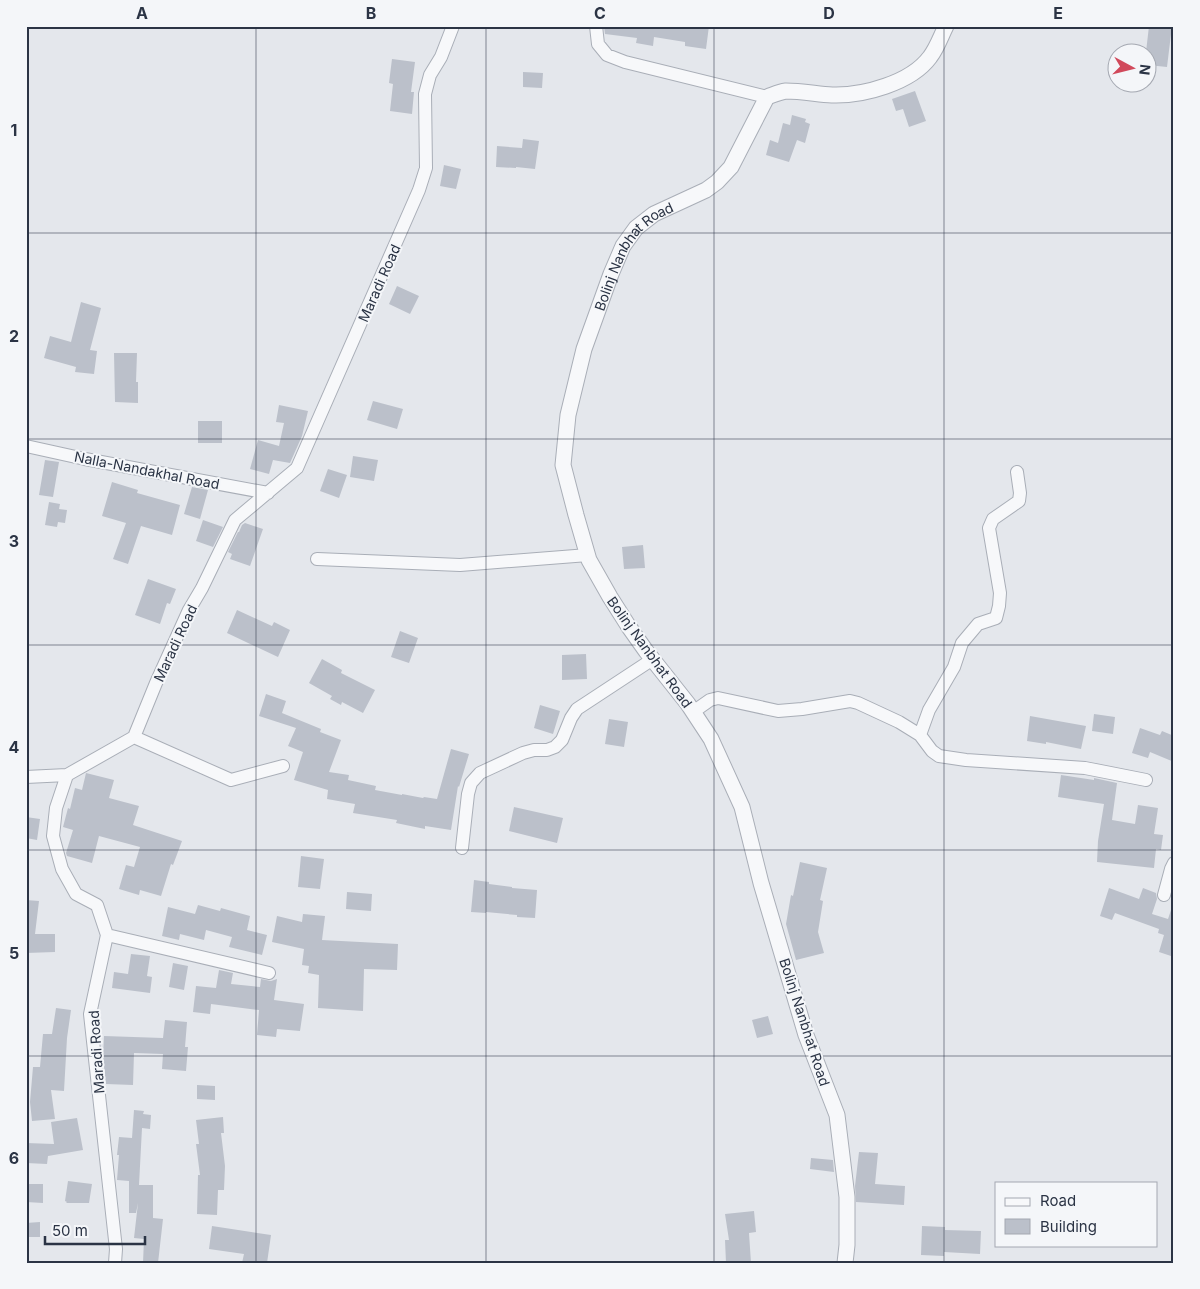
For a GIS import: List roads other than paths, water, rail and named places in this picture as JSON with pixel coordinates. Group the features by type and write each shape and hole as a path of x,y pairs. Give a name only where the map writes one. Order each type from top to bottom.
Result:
{"street":[{"name":"Maradi Road","path":"134,737 189,610 235,520 297,468 419,190 426,168 425,94 430,75 441,57 453,26"},
{"path":"596,26 598,44 607,55 625,62 767,97 784,91 834,95 861,92 885,86 904,78 920,68 930,57 946,26"},
{"name":"Bolinj Nanbhat Road","path":"767,97 731,167 717,182 706,190 654,214 636,228 623,246 584,349 568,415 563,466 589,560 629,627 712,739 742,807 761,883 806,1035 837,1115 847,1197 846,1263"},
{"name":"Nalla-Nandakhal Road","path":"26,446 84,459 268,493"},
{"path":"920,735 928,710 954,667 962,643 978,624 996,618 1000,606 1000,593 989,528 993,519 1019,501 1020,493 1017,472"},
{"path":"317,559 460,565 588,555"},
{"path":"462,848 468,794 471,783 480,773 522,753 534,750 547,750 555,747 562,740 577,709 653,659"},
{"path":"693,712 710,700 718,698 778,711 802,710 850,701 899,722 920,735 932,751 947,758 1085,768 1146,780"},
{"path":"26,777 67,775 134,737 231,780 283,766"},
{"path":"67,775 56,808 53,836 62,869 76,894 97,905 107,935 269,973"},
{"path":"1164,895 1174,863"},
{"name":"Maradi Road","path":"107,935 90,1014 116,1249 115,1263"}]}
